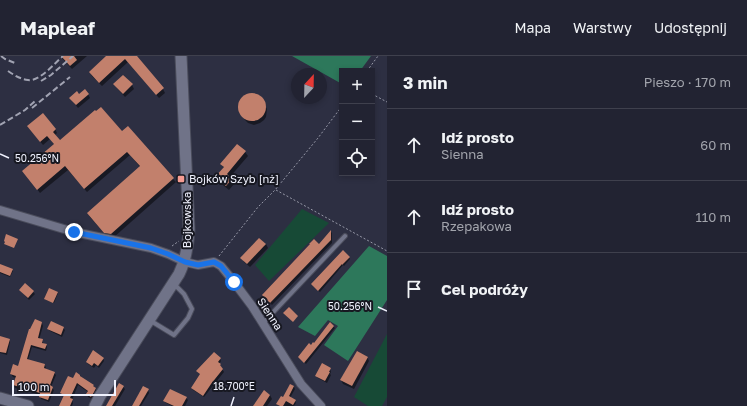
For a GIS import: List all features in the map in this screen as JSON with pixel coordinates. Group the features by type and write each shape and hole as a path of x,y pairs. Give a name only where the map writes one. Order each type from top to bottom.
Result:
{"street":[{"name":"Bojkowska","path":"95,406 149,320 174,284 185,262 189,230 182,56"},
{"path":"0,210 74,232 151,248 185,262 198,265 214,262"},
{"name":"Sienna","path":"214,262 221,266 234,282 263,323 302,384 321,406"},
{"path":"0,398 28,406"}],"lane":[{"path":"263,323 345,236"},
{"path":"149,320 174,335 188,318 192,309 184,294 174,284"}],"path":[{"path":"369,68 378,56"},
{"path":"375,96 387,102"},
{"path":"214,262 258,207 275,190 318,138 339,110"},
{"path":"275,190 387,251"}],"green space":[{"path":"292,56 371,56 362,68 339,68 339,82 327,76 327,68 313,68"},
{"path":"302,209 329,223 269,281 255,265"},
{"path":"369,246 387,256 387,300 348,361 324,345 338,326 328,320 315,336 298,327"},
{"path":"387,334 387,397 382,406 368,406 354,397"}],"building":[{"path":"61,56 74,56 77,60 70,66"},
{"path":"106,56 137,56 164,88 156,95 125,59 99,83 89,72"},
{"path":"123,75 133,84 123,94 113,84"},
{"path":"85,89 89,94 76,105 69,98 77,91 79,94"},
{"path":"252,93 262,97 266,107 262,117 252,121 242,117 238,107 242,97"},
{"path":"101,107 122,131 128,126 174,178 111,234 104,233 87,213 140,166 127,152 84,189 65,166 37,190 22,171 54,144 47,136 40,142 27,126 43,113 56,129 53,132 60,140 95,110 96,111"},
{"path":"237,144 246,151 227,174 232,179 226,186 215,177 224,167 220,164"},
{"path":"331,230 331,240 270,303 262,295 314,239 319,244"},
{"path":"6,234 18,239 14,248 4,244"},
{"path":"259,238 266,244 247,264 240,258"},
{"path":"343,250 350,257 318,291 311,284"},
{"path":"0,264 13,269 10,276 0,272"},
{"path":"25,283 34,291 28,298 19,290"},
{"path":"49,288 58,292 53,303 44,299"},
{"path":"289,307 298,316 293,322 283,313"},
{"path":"35,319 42,322 38,338 43,339 42,343 47,344 45,349 31,345 27,359 45,364 44,368 55,372 50,385 53,387 48,400 39,397 40,393 13,385 16,376 10,374 13,364 18,366 29,329"},
{"path":"51,321 64,327 61,335 47,329"},
{"path":"330,322 334,326 304,363 298,357 309,343 311,345 313,342 314,343"},
{"path":"0,336 10,339 6,353 0,352"},
{"path":"93,350 104,358 98,366 94,363 92,366 86,362"},
{"path":"357,351 368,357 352,386 340,380"},
{"path":"214,352 221,358 218,362 221,364 220,365 223,369 203,396 191,388 200,374 196,371"},
{"path":"322,363 331,368 325,381 315,376"},
{"path":"76,372 94,385 93,386 96,388 94,392 91,397 86,394 88,391 77,383 70,398 73,399 70,406 59,406 64,395 60,393 68,376 73,378"},
{"path":"119,383 124,386 112,406 106,406"},
{"path":"290,384 294,386 289,396 296,400 293,405 286,401 283,406 276,404 281,396 283,397"},
{"path":"143,386 149,389 139,406 132,406"},
{"path":"170,389 187,397 182,406 174,406 163,401"},
{"path":"264,390 270,395 263,406 253,406"}],"railway":[{"path":"1,56 15,63"},
{"path":"8,71 22,79 32,80 42,75 63,56"},
{"path":"41,81 51,75 73,56"},
{"path":"32,108 70,77"},
{"path":"0,125 25,110 35,101"}],"place":[{"name":"Bojków Szyb [nż]","path":"181,179"}],"route":[{"path":"74,232 151,248 185,262 198,265 214,262 221,266 234,282"}]}
